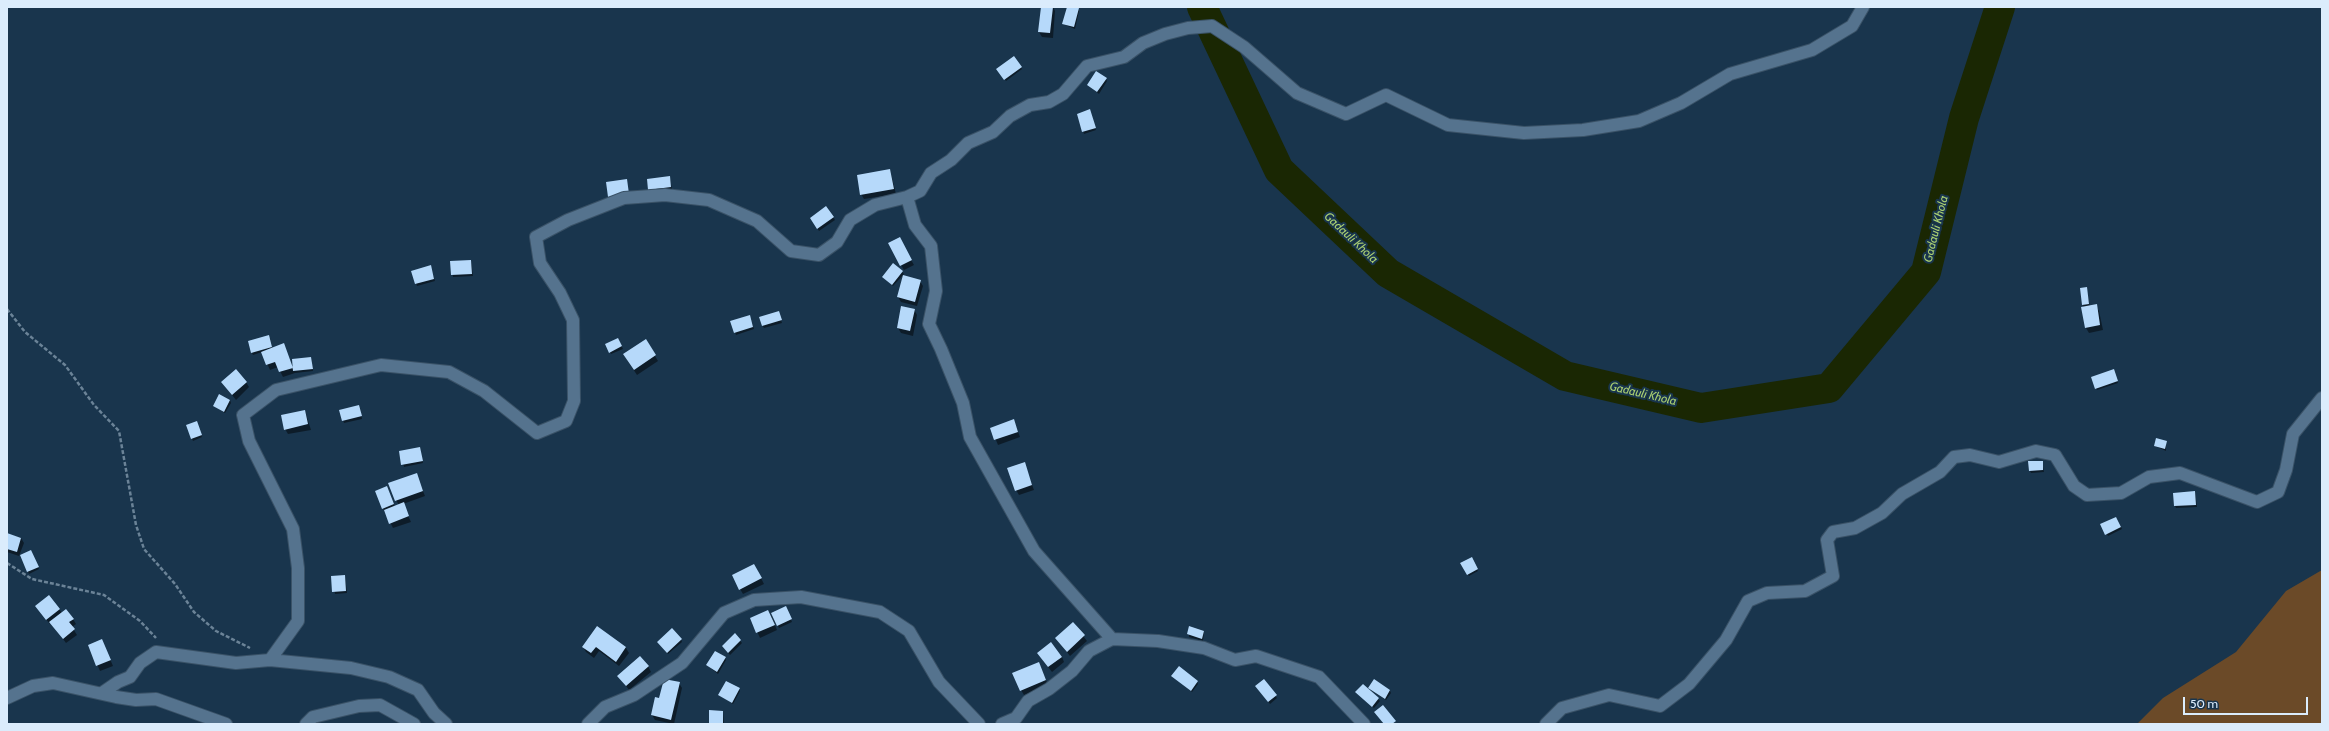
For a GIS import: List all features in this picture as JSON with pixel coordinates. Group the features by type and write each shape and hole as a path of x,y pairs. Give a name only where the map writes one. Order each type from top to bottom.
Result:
{"street":[{"path":"270,660 298,621 298,568 293,529 249,441 244,415 276,390 381,365 449,372 484,391 537,433 566,422 574,401 575,354 573,320 560,293 540,263 536,238 568,220 624,198 665,195 709,200 757,222 791,251 819,255 837,242 850,220 875,205 907,197 920,191 931,173 951,160 968,143 993,132 1010,116 1030,105 1049,102 1063,94 1087,66 1124,57 1143,43 1166,34 1188,28 1212,26 1244,47 1297,93 1346,114 1386,95 1448,125 1524,133 1583,130 1639,121 1681,103 1730,74 1812,50 1852,26 1863,7"},
{"path":"907,197 915,225 931,246 936,291 929,324 963,403 970,437 1034,551 1112,639"},
{"path":"1546,724 1562,708 1609,695 1660,706 1689,684 1726,640 1748,601 1767,593 1805,591 1833,576 1827,540 1833,532 1855,528 1882,514 1902,494 1940,472 1954,457 1970,455 1999,462 2036,451 2055,455 2074,486 2086,495 2121,493 2149,477 2180,473 2212,487 2258,502 2278,492 2286,470 2293,434 2322,398"},
{"path":"588,724 605,707 634,694 682,663 724,613 754,600 802,597 880,612 909,631 939,682 979,724"},
{"path":"1002,724 1016,718 1028,701 1048,689 1072,671 1089,651 1112,639 1158,641 1204,648 1235,660 1256,656 1312,674 1319,677 1364,724"},
{"path":"102,693 118,682 130,677 140,663 156,652 236,663 270,660 351,668 389,677 418,690 434,713 446,724"},
{"path":"7,698 33,686 53,683 136,700 156,699 226,724"},
{"path":"306,724 313,716 359,706 380,705 414,724"}],"path":[{"path":"7,309 25,332 65,365 94,405 119,431 136,525 144,549 176,584 194,612 216,631 237,640 270,660"},
{"path":"7,563 32,579 104,595 140,621 156,637 156,652"}],"shaded area":[{"path":"2322,570 2322,724 2137,724 2163,698 2236,652 2286,591"}],"building":[{"path":"1041,7 1053,7 1050,33 1038,32"},
{"path":"1067,7 1079,8 1074,27 1062,24"},
{"path":"1014,56 1022,67 1004,80 996,69"},
{"path":"1096,71 1107,78 1097,92 1087,85"},
{"path":"1090,109 1096,128 1082,132 1077,114"},
{"path":"890,169 894,189 860,195 857,175"},
{"path":"670,176 671,187 648,190 647,179"},
{"path":"627,179 629,194 608,197 606,182"},
{"path":"826,206 834,217 817,229 810,218"},
{"path":"900,237 912,260 900,266 888,243"},
{"path":"471,260 472,274 451,275 450,261"},
{"path":"893,263 903,271 892,285 882,277"},
{"path":"431,265 434,279 415,284 411,271"},
{"path":"903,275 921,280 915,302 897,297"},
{"path":"2087,287 2089,304 2082,305 2080,288"},
{"path":"2097,304 2100,325 2085,328 2081,307"},
{"path":"901,306 915,309 910,331 897,328"},
{"path":"779,311 782,320 762,326 759,317"},
{"path":"750,315 753,327 734,333 730,321"},
{"path":"269,335 272,347 251,353 248,341"},
{"path":"618,338 622,346 609,353 605,344"},
{"path":"646,339 656,355 634,370 623,354"},
{"path":"284,343 293,368 279,372 275,362 266,365 261,352"},
{"path":"311,357 313,369 293,371 292,359"},
{"path":"236,369 247,382 232,395 221,382"},
{"path":"2114,369 2118,381 2095,389 2091,377"},
{"path":"219,394 230,400 224,412 213,406"},
{"path":"359,405 362,416 342,421 339,410"},
{"path":"305,410 308,424 284,430 281,415"},
{"path":"1014,419 1018,432 994,440 990,428"},
{"path":"197,421 202,435 191,439 186,425"},
{"path":"2156,438 2167,441 2165,449 2154,446"},
{"path":"420,447 423,461 401,465 399,451"},
{"path":"2028,461 2043,461 2043,470 2029,471"},
{"path":"1025,462 1032,485 1015,491 1007,468"},
{"path":"417,473 423,491 395,501 388,483"},
{"path":"387,486 394,504 382,509 375,491"},
{"path":"2195,491 2196,505 2174,506 2173,493"},
{"path":"404,502 409,516 389,524 384,510"},
{"path":"2116,517 2121,527 2105,535 2100,524"},
{"path":"7,533 21,538 17,552 7,549"},
{"path":"31,550 39,567 27,572 20,555"},
{"path":"1472,557 1478,569 1467,575 1460,563"},
{"path":"754,564 762,578 739,590 732,575"},
{"path":"345,575 346,591 332,592 331,576"},
{"path":"49,595 60,609 46,620 35,606"},
{"path":"786,606 792,619 777,626 771,613"},
{"path":"66,609 74,619 69,622 75,629 63,639 49,622"},
{"path":"768,610 775,625 756,633 750,618"},
{"path":"1073,622 1085,635 1067,652 1055,638"},
{"path":"597,626 626,647 616,662 596,647 591,653 582,647"},
{"path":"1189,626 1204,631 1202,639 1187,634"},
{"path":"672,628 682,639 667,653 657,642"},
{"path":"735,633 741,640 728,653 722,646"},
{"path":"102,639 111,660 96,666 88,645"},
{"path":"1051,642 1062,657 1048,667 1037,653"},
{"path":"715,651 726,657 717,672 706,665"},
{"path":"640,656 649,666 626,686 617,676"},
{"path":"1039,662 1046,680 1020,691 1012,673"},
{"path":"1179,666 1198,681 1191,691 1171,676"},
{"path":"664,679 680,682 671,720 651,715 655,697 659,698"},
{"path":"1264,679 1277,695 1268,702 1255,686"},
{"path":"1374,679 1390,690 1385,699 1368,688"},
{"path":"726,681 740,688 732,703 718,695"},
{"path":"1363,684 1379,698 1372,707 1355,692"},
{"path":"1383,705 1396,721 1392,724 1384,724 1374,712"},
{"path":"709,710 723,711 723,724 709,724"}],"waterway":[{"name":"Gadauli Khola","path":"1202,7 1279,170 1388,273 1565,376 1701,408 1829,388 1926,272 1964,118 2000,7"}]}
